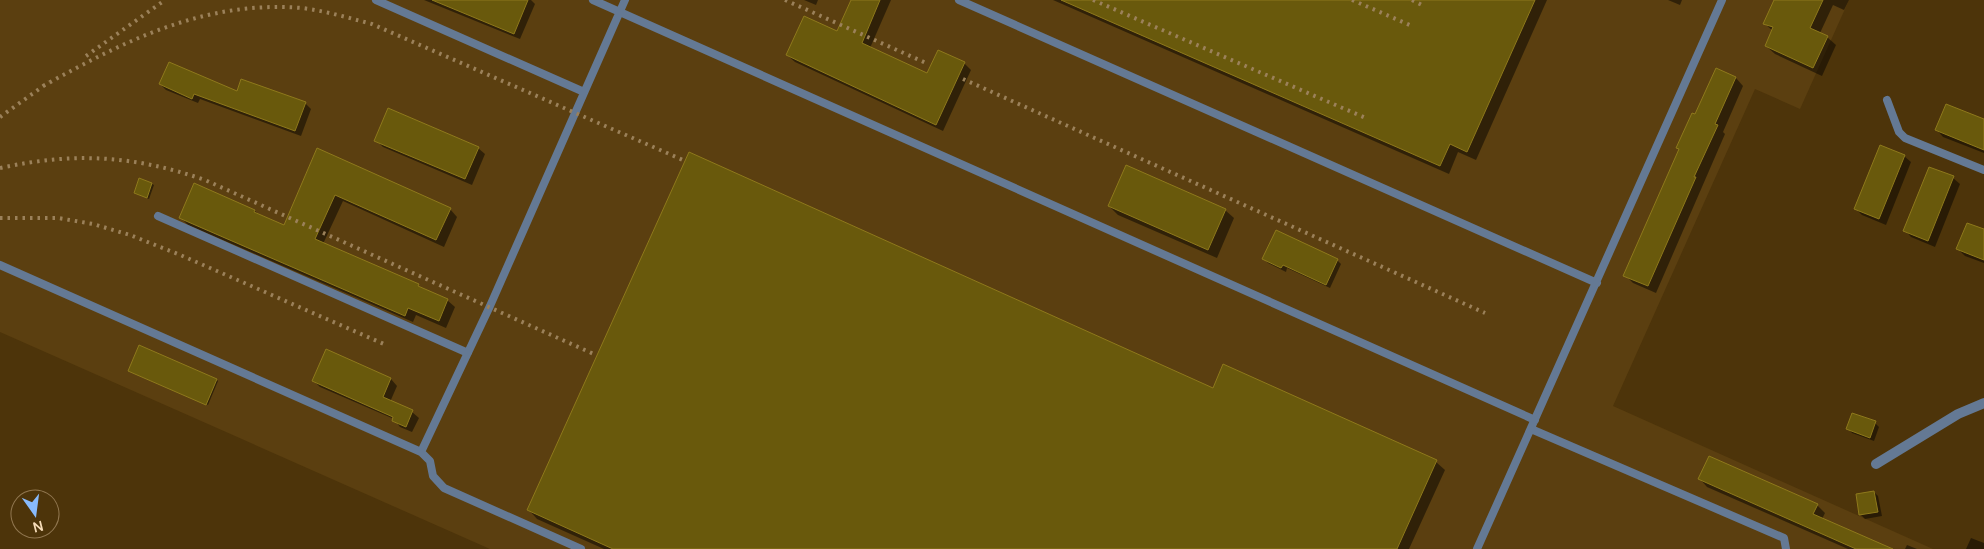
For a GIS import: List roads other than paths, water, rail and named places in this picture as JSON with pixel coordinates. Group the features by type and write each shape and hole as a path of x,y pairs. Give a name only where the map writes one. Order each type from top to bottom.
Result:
{"street":[{"path":"1876,464 1958,414 1984,403"}],"lane":[{"path":"376,0 584,92"},
{"path":"593,0 1535,420"},
{"path":"421,452 468,353 625,0"},
{"path":"959,0 1597,283"},
{"path":"1477,549 1722,0"},
{"path":"1887,100 1899,132 1904,138 1984,170"},
{"path":"158,216 468,353"},
{"path":"0,265 421,452 430,461 433,476 444,488 581,549"},
{"path":"1531,429 1784,538 1786,549"}],"railway":[{"path":"86,56 165,0"},
{"path":"785,0 926,63"},
{"path":"1093,0 1368,119"},
{"path":"1352,0 1412,26"},
{"path":"1412,0 1422,5"},
{"path":"43,86 135,39 199,17 232,10 266,7 302,8 372,24 683,160"},
{"path":"963,79 1485,313"},
{"path":"0,117 49,82"},
{"path":"0,168 53,160 103,159 153,165 205,180 596,355"},
{"path":"0,218 58,218 93,224 130,235 384,344"}]}
